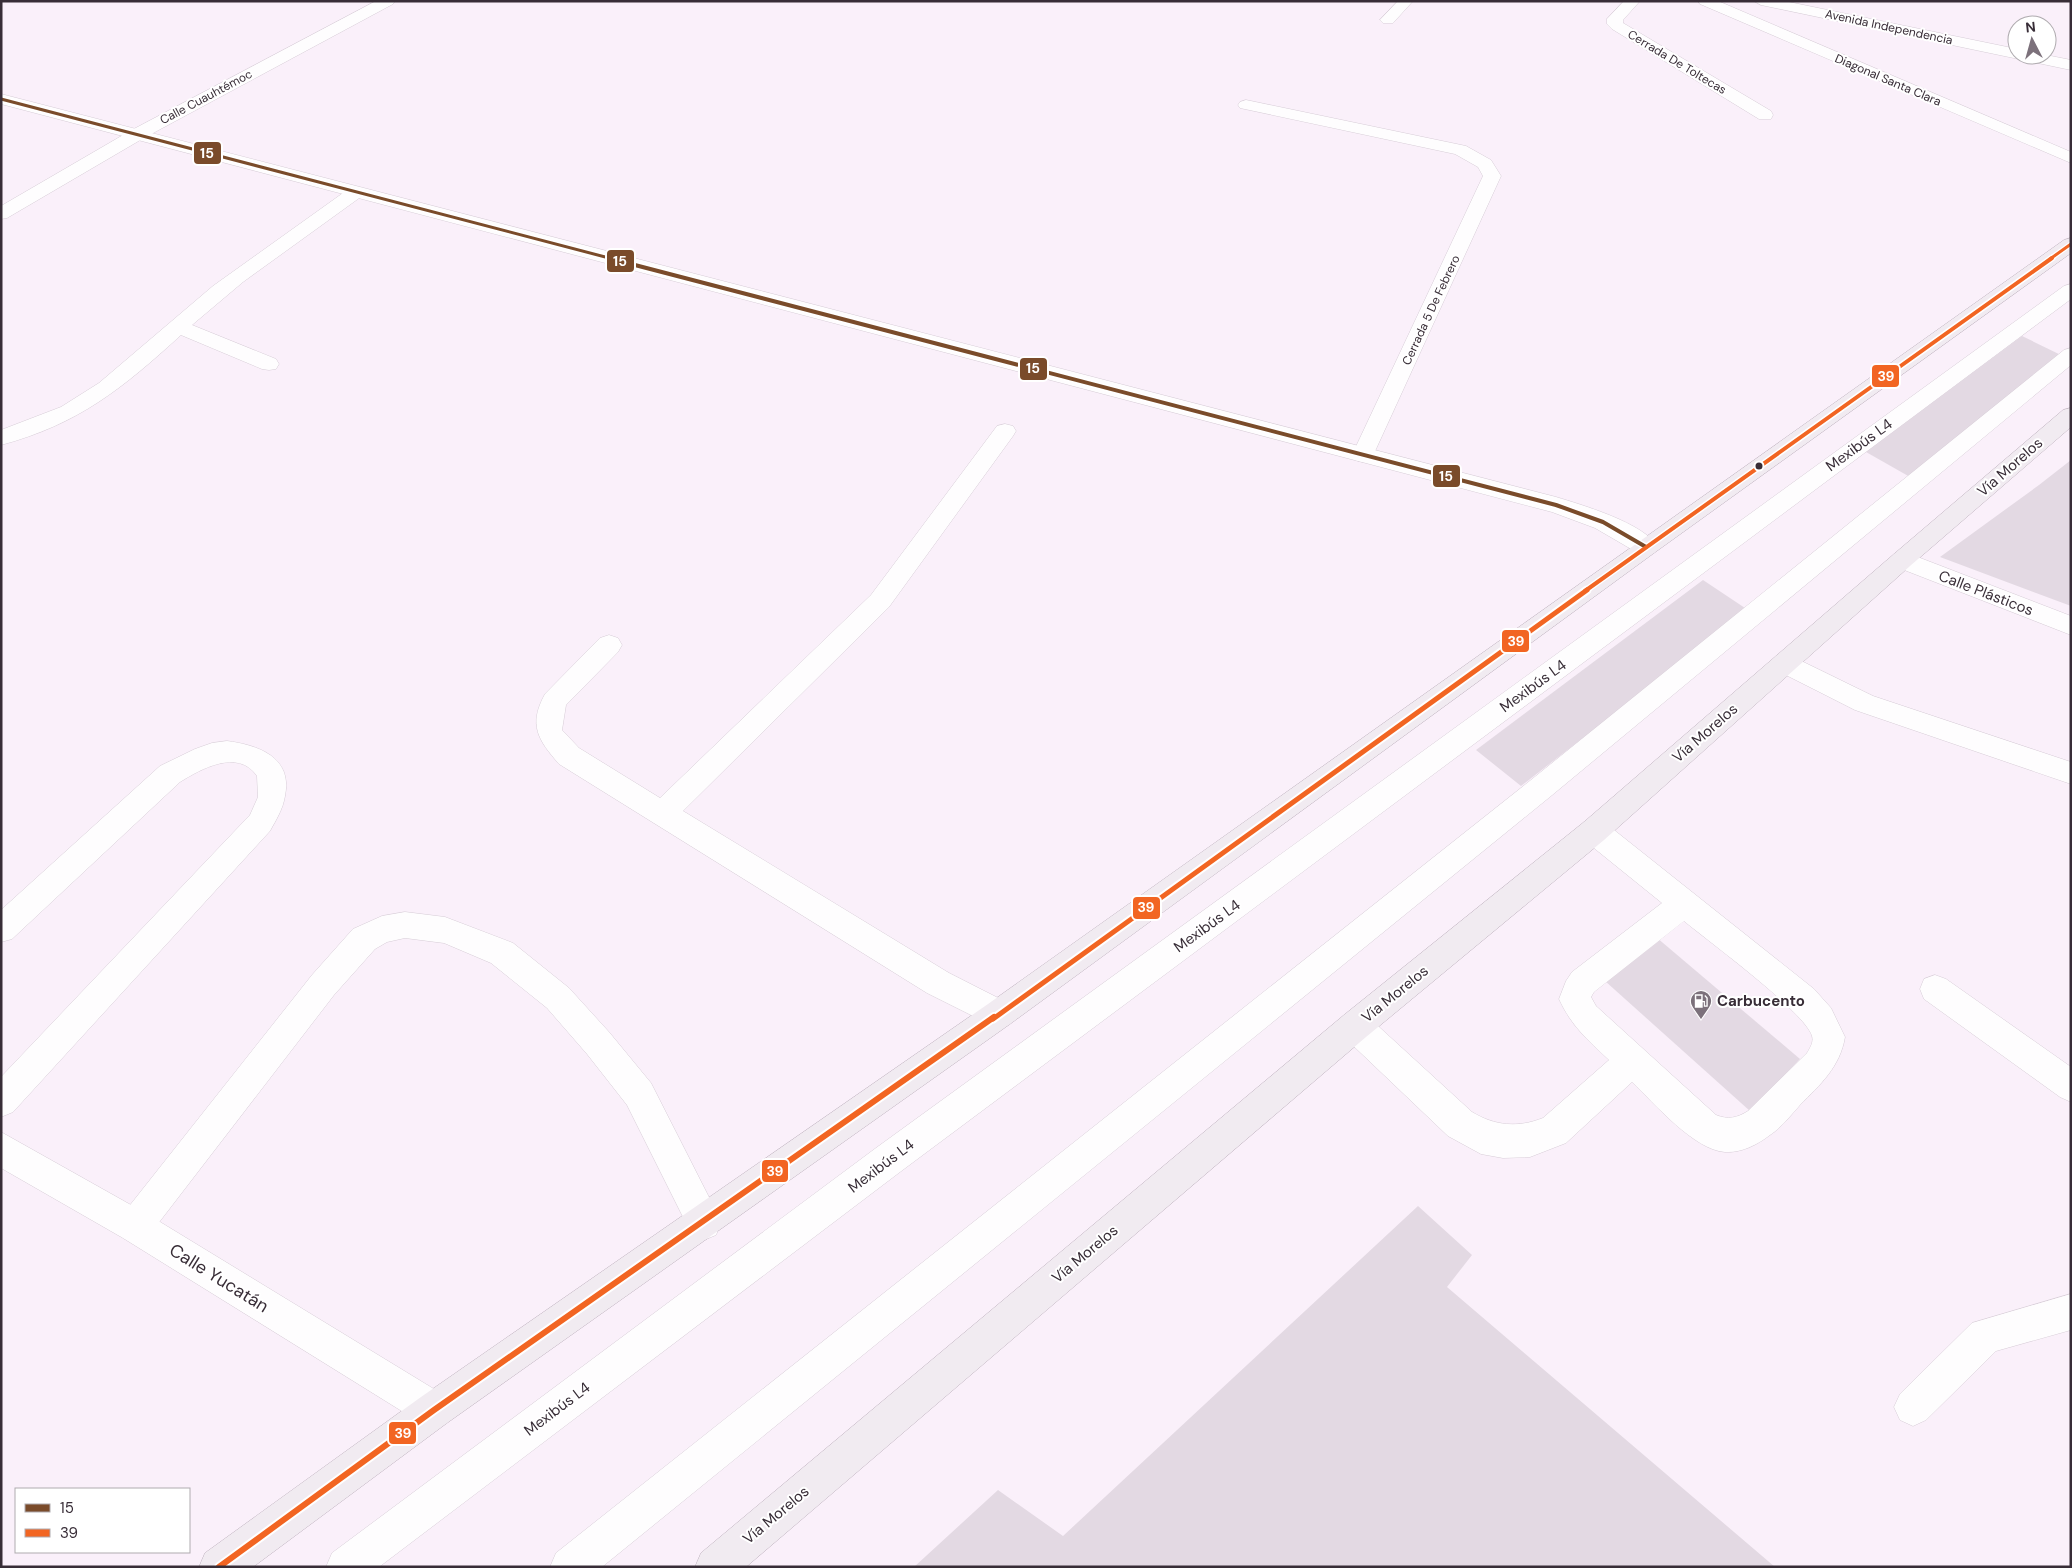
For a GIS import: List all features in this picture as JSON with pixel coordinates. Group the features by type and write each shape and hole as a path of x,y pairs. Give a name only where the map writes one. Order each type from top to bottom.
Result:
{"main road":[{"path":"219,1567 434,1410 704,1223 999,1014 1646,547 2071,244"},
{"name":"Vía Morelos","path":"715,1567 1355,1026 1594,831 1785,662 2071,415"}],"street":[{"name":"Calle Cuauhtémoc","path":"1,214 136,135 388,1"},
{"path":"1388,20 1406,1"},
{"name":"Cerrada De Toltecas","path":"1633,1 1615,19 1617,26 1765,115"},
{"name":"Diagonal Santa Clara","path":"1705,1 2071,158"},
{"name":"Avenida Independencia","path":"1761,1 2007,52"},
{"path":"2057,62 2071,65"},
{"path":"1,99 1595,517 1621,530 1646,547"},
{"name":"Cerrada 5 De Febrero","path":"1246,105 1460,150 1485,164 1492,176 1363,456"},
{"path":"1,438 53,418 87,401 145,358 178,326 224,287 356,192"},
{"name":"Mexibús L4","path":"346,1567 896,1154 2071,290"},
{"path":"178,326 269,364"},
{"path":"570,1567 1549,782 2071,354"},
{"path":"662,814 880,601 1005,431"},
{"name":"Calle Plásticos","path":"1902,560 2071,626"},
{"path":"610,645 554,702 548,730 554,740 569,756 938,984 999,1014"},
{"path":"1785,662 1864,703 2071,773"},
{"path":"1,929 170,774 196,759 226,752 249,756 265,765 274,777 267,811 260,823 1,1100"},
{"path":"1594,831 1803,999 1820,1018 1829,1037 1827,1049 1818,1064 1760,1123 1741,1134 1723,1135 1704,1127 1631,1061 1579,1008 1575,999 1577,991 1583,982 1683,904"},
{"path":"135,1226 322,985 364,939 382,929 404,925 445,930 502,954 558,998 639,1094 704,1223"},
{"path":"1934,989 2071,1086"},
{"path":"1355,1026 1460,1124 1481,1136 1503,1142 1530,1140 1554,1131 1631,1061"},
{"name":"Calle Yucatán","path":"1,1149 135,1226 434,1410"},
{"path":"1913,1407 1985,1336 2071,1312"}],"building":[{"path":"2022,336 2065,357 1910,477 1866,452"},
{"path":"2071,460 2071,606 1940,557 2039,485"},
{"path":"1703,580 1748,610 1521,786 1476,750"},
{"name":"Carbucento","path":"1656,937 1800,1059 1750,1111 1605,981"},
{"path":"1418,1206 1472,1255 1447,1287 1775,1567 914,1567 998,1490 1063,1536"}],"transit line":[{"name":"15","path":"1,99 1556,505 1603,522 1646,547"},
{"name":"39","path":"219,1567 434,1410 999,1014 1646,547 2071,244"}],"place":[{"name":"Carbucento","path":"1701,1020"}]}
